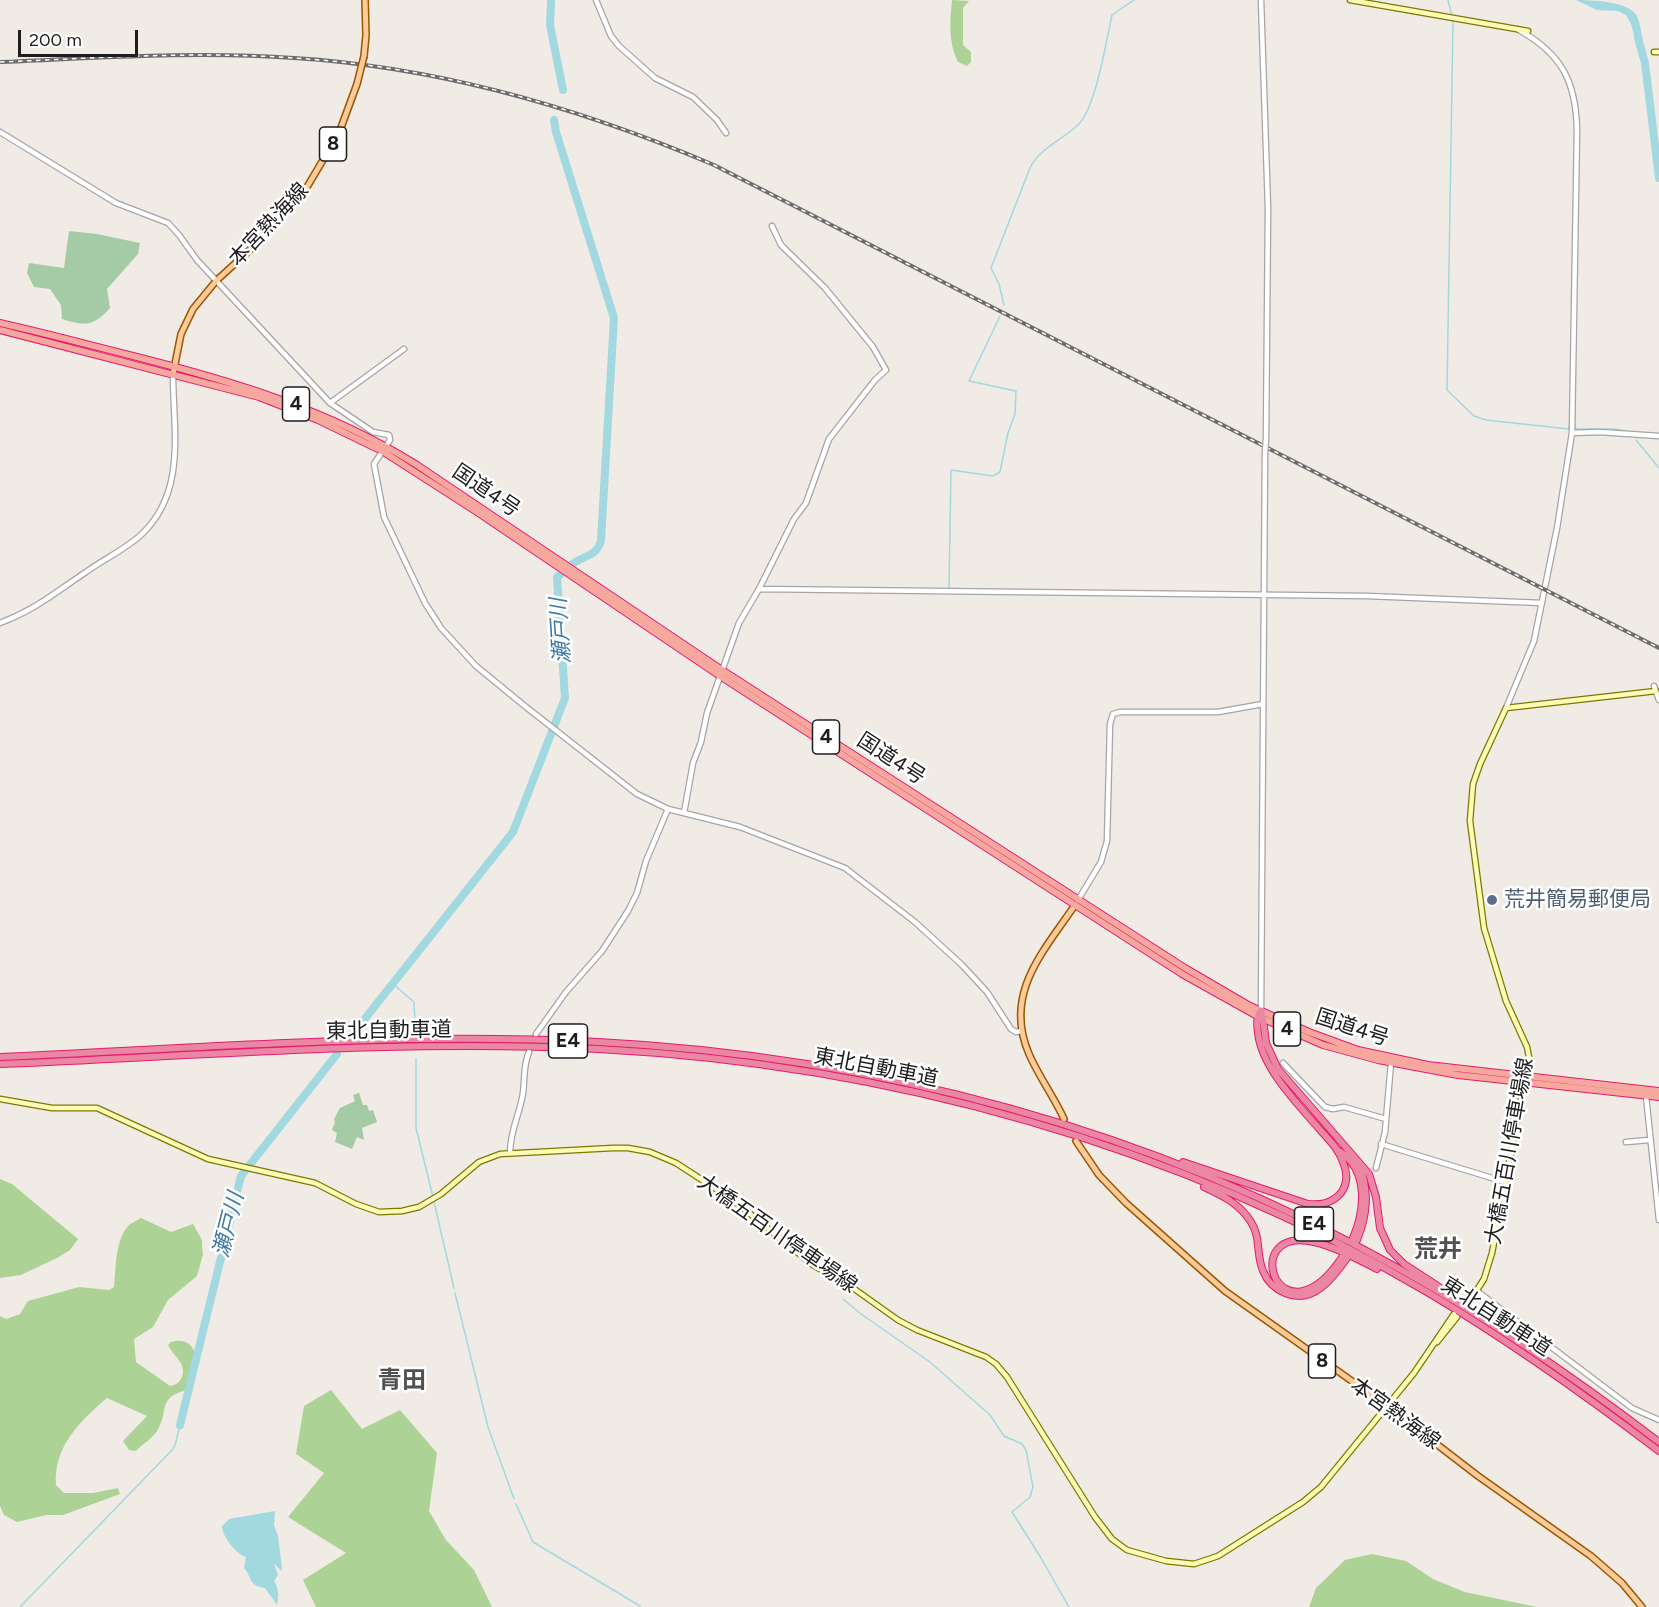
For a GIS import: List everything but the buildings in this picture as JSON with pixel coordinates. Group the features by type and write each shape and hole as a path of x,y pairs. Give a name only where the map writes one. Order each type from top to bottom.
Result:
{"highway":[{"name":"国道4号","path":"0,323 174,370"},
{"name":"国道4号","path":"0,330 174,370 217,377 295,404 384,449 721,673 1077,902 1260,1015 1323,1045 1391,1063 1458,1075 1659,1090"},
{"name":"国道4号","path":"1260,1015 1325,1039 1379,1055 1428,1065 1659,1097"},
{"path":"1124,1148 1161,1155 1315,1205 1332,1201 1344,1187 1346,1170 1336,1149 1274,1072 1260,1045 1260,1015"},
{"path":"1260,1015 1266,1043 1278,1069 1366,1169 1375,1188 1380,1228 1390,1250 1404,1264 1456,1297 1492,1324"},
{"name":"東北自動車道","path":"0,1057 381,1040 498,1039 645,1045 753,1056 850,1071 919,1085 1008,1107 1229,1185 1322,1228 1393,1265 1492,1324 1561,1370 1659,1442"},
{"name":"東北自動車道","path":"0,1064 382,1047 516,1047 644,1052 788,1067 884,1084 1006,1114 1124,1148 1257,1205 1354,1252 1424,1290 1548,1370 1659,1451"},
{"path":"1124,1148 1212,1191 1240,1208 1251,1220 1256,1231 1263,1272 1272,1284 1284,1293 1299,1296 1315,1292 1332,1279 1345,1257 1315,1287 1291,1290 1275,1281 1272,1272 1273,1257 1281,1247 1294,1242 1313,1242 1342,1252 1424,1290"},
{"path":"1336,1149 1353,1165 1362,1186 1362,1207 1355,1239 1365,1215 1367,1200 1366,1185 1358,1160"}],"main road":[{"name":"本宮熱海線","path":"174,370 181,334 188,318 216,281 264,237 307,187 339,133 357,84 364,56 365,0"},
{"path":"1350,0 1528,31"},
{"path":"1506,708 1655,688"},
{"name":"大橋五百川停車場線","path":"1477,1291 1484,1279 1492,1253 1529,1057 1527,1047 1506,1001 1484,928 1470,821 1473,784 1506,708"},
{"path":"1064,1119 1030,1057 1021,1031 1020,1007 1025,984 1032,969 1077,902"},
{"name":"大橋五百川停車場線","path":"0,1099 52,1108 97,1108 208,1159 315,1183 356,1204 379,1212 411,1209 433,1199 479,1162 497,1155 628,1148 666,1157 735,1202 813,1265 853,1288 898,1320 917,1330 986,1357 996,1364 1007,1377 1105,1532 1119,1545 1137,1554 1186,1564 1201,1563 1218,1556 1312,1494 1387,1407 1456,1315"},
{"name":"本宮熱海線","path":"1076,1141 1095,1169 1120,1197 1224,1291 1591,1556 1622,1583 1642,1607"},
{"path":"1468,1300 1477,1291"}],"street":[{"path":"596,0 610,36 619,46 655,78 693,97 717,120 726,133"},
{"path":"1260,0 1268,208 1260,1015"},
{"path":"1506,708 1534,641 1572,433 1577,130 1575,103 1570,83 1558,60 1542,45 1519,30"},
{"path":"0,132 116,203 168,223 216,281 330,403 373,432 389,435 391,439 374,464 384,517 430,612 441,628 476,666 637,794 668,809 740,827 845,868 933,938 987,992 1011,1029 1016,1032 1021,1031"},
{"path":"684,813 693,763 739,623 759,590 794,519 806,503 829,439 874,380 886,370 873,347 825,288 781,245 772,226"},
{"path":"330,403 404,349"},
{"path":"0,623 21,615 46,601 130,544 160,512 170,492 175,467 174,370"},
{"path":"1572,433 1599,432 1659,436"},
{"path":"759,590 1265,595 1542,603"},
{"path":"1655,688 1659,700"},
{"path":"1077,902 1101,862 1107,841 1110,724 1113,714 1120,712 1218,712 1263,704"},
{"path":"536,1034 566,992 602,951 628,911 638,893 646,861 668,809"},
{"path":"510,1153 511,1135 523,1094 524,1063 529,1052"},
{"path":"1283,1063 1325,1107 1344,1107 1386,1119"},
{"path":"1376,1168 1386,1119 1391,1063"},
{"path":"1646,1096 1659,1220"},
{"path":"1626,1142 1649,1140"},
{"path":"1381,1144 1505,1182"},
{"path":"1477,1291 1632,1408 1659,1420"}],"green space":[{"path":"952,0 969,1 963,8 963,45 971,52 971,62 967,66 958,62 951,39"},
{"path":"69,231 140,243 138,254 107,289 110,308 93,322 83,324 62,319 61,305 50,289 34,287 27,273 29,263 64,268"},
{"path":"359,1093 363,1105 367,1105 369,1111 373,1110 377,1122 362,1128 364,1140 357,1137 352,1149 335,1142 337,1133 332,1130 334,1119 340,1108 355,1101 353,1095"},
{"path":"0,1179 12,1184 78,1239 70,1250 21,1275 0,1278"},
{"path":"141,1218 171,1232 193,1224 202,1240 203,1254 197,1276 168,1300 153,1327 134,1339 136,1362 170,1386 176,1384 182,1377 183,1368 168,1345 179,1341 190,1345 195,1352 186,1390 177,1393 167,1401 157,1431 136,1451 129,1450 123,1441 147,1416 107,1398 79,1425 64,1447 56,1471 56,1485 64,1493 93,1493 118,1488 120,1494 63,1515 46,1515 17,1522 4,1515 0,1506 0,1316 6,1319 20,1314 28,1301 79,1287 109,1290 114,1287 121,1239 128,1226"},
{"path":"331,1390 362,1429 400,1410 437,1453 429,1511 446,1540 474,1570 492,1607 316,1607 303,1580 346,1553 288,1517 324,1473 296,1454 304,1406"},
{"path":"1372,1554 1406,1561 1433,1579 1465,1592 1537,1607 1309,1607 1316,1588 1345,1560"}],"water":[{"path":"1576,0 1609,2 1633,11 1637,16 1644,48 1637,47 1631,24 1626,15 1618,11 1597,10"},
{"path":"275,1511 274,1525 278,1536 282,1568 282,1571 274,1564 278,1575 274,1581 278,1593 277,1605 265,1588 251,1581 244,1568 246,1557 230,1544 224,1535 222,1526 229,1519"}],"waterway":[{"name":"瀬戸川","path":"551,0 550,25 563,90"},
{"path":"1004,305 999,284 991,268 1030,168 1039,155 1078,125 1084,116 1095,89 1112,15 1134,0"},
{"path":"1448,0 1452,16"},
{"path":"1453,21 1447,390 1474,416 1486,420 1569,429 1569,426"},
{"path":"1638,38 1645,63 1659,178"},
{"name":"瀬戸川","path":"352,1035 513,832 565,698 557,577 574,563 595,551 600,545 614,318 554,120"},
{"path":"949,588 951,470 993,476 1000,472 1008,433 1015,414 1016,391 969,381 1000,316"},
{"path":"1574,426 1577,429 1627,431"},
{"path":"1636,440 1659,468"},
{"path":"393,984 414,1002 415,1025"},
{"name":"瀬戸川","path":"180,1425 241,1176 337,1054"},
{"path":"416,1059 416,1128 433,1197"},
{"path":"434,1202 454,1288"},
{"path":"455,1293 488,1427 514,1499"},
{"path":"843,1299 930,1362 990,1415 1004,1436 1022,1444 1026,1450 1033,1487 1030,1497 1012,1512 1069,1607"},
{"path":"20,1607 173,1449 180,1425"},
{"path":"516,1504 533,1542 640,1606"}],"railway":[{"path":"0,62 220,55 348,63 402,70 456,81 561,108 612,125 714,165 1659,648"}],"place":[{"name":"荒井簡易郵便局","path":"1492,900"}],"district":[{"name":"荒井","path":"1438,1250"},
{"name":"青田","path":"402,1381"}]}
